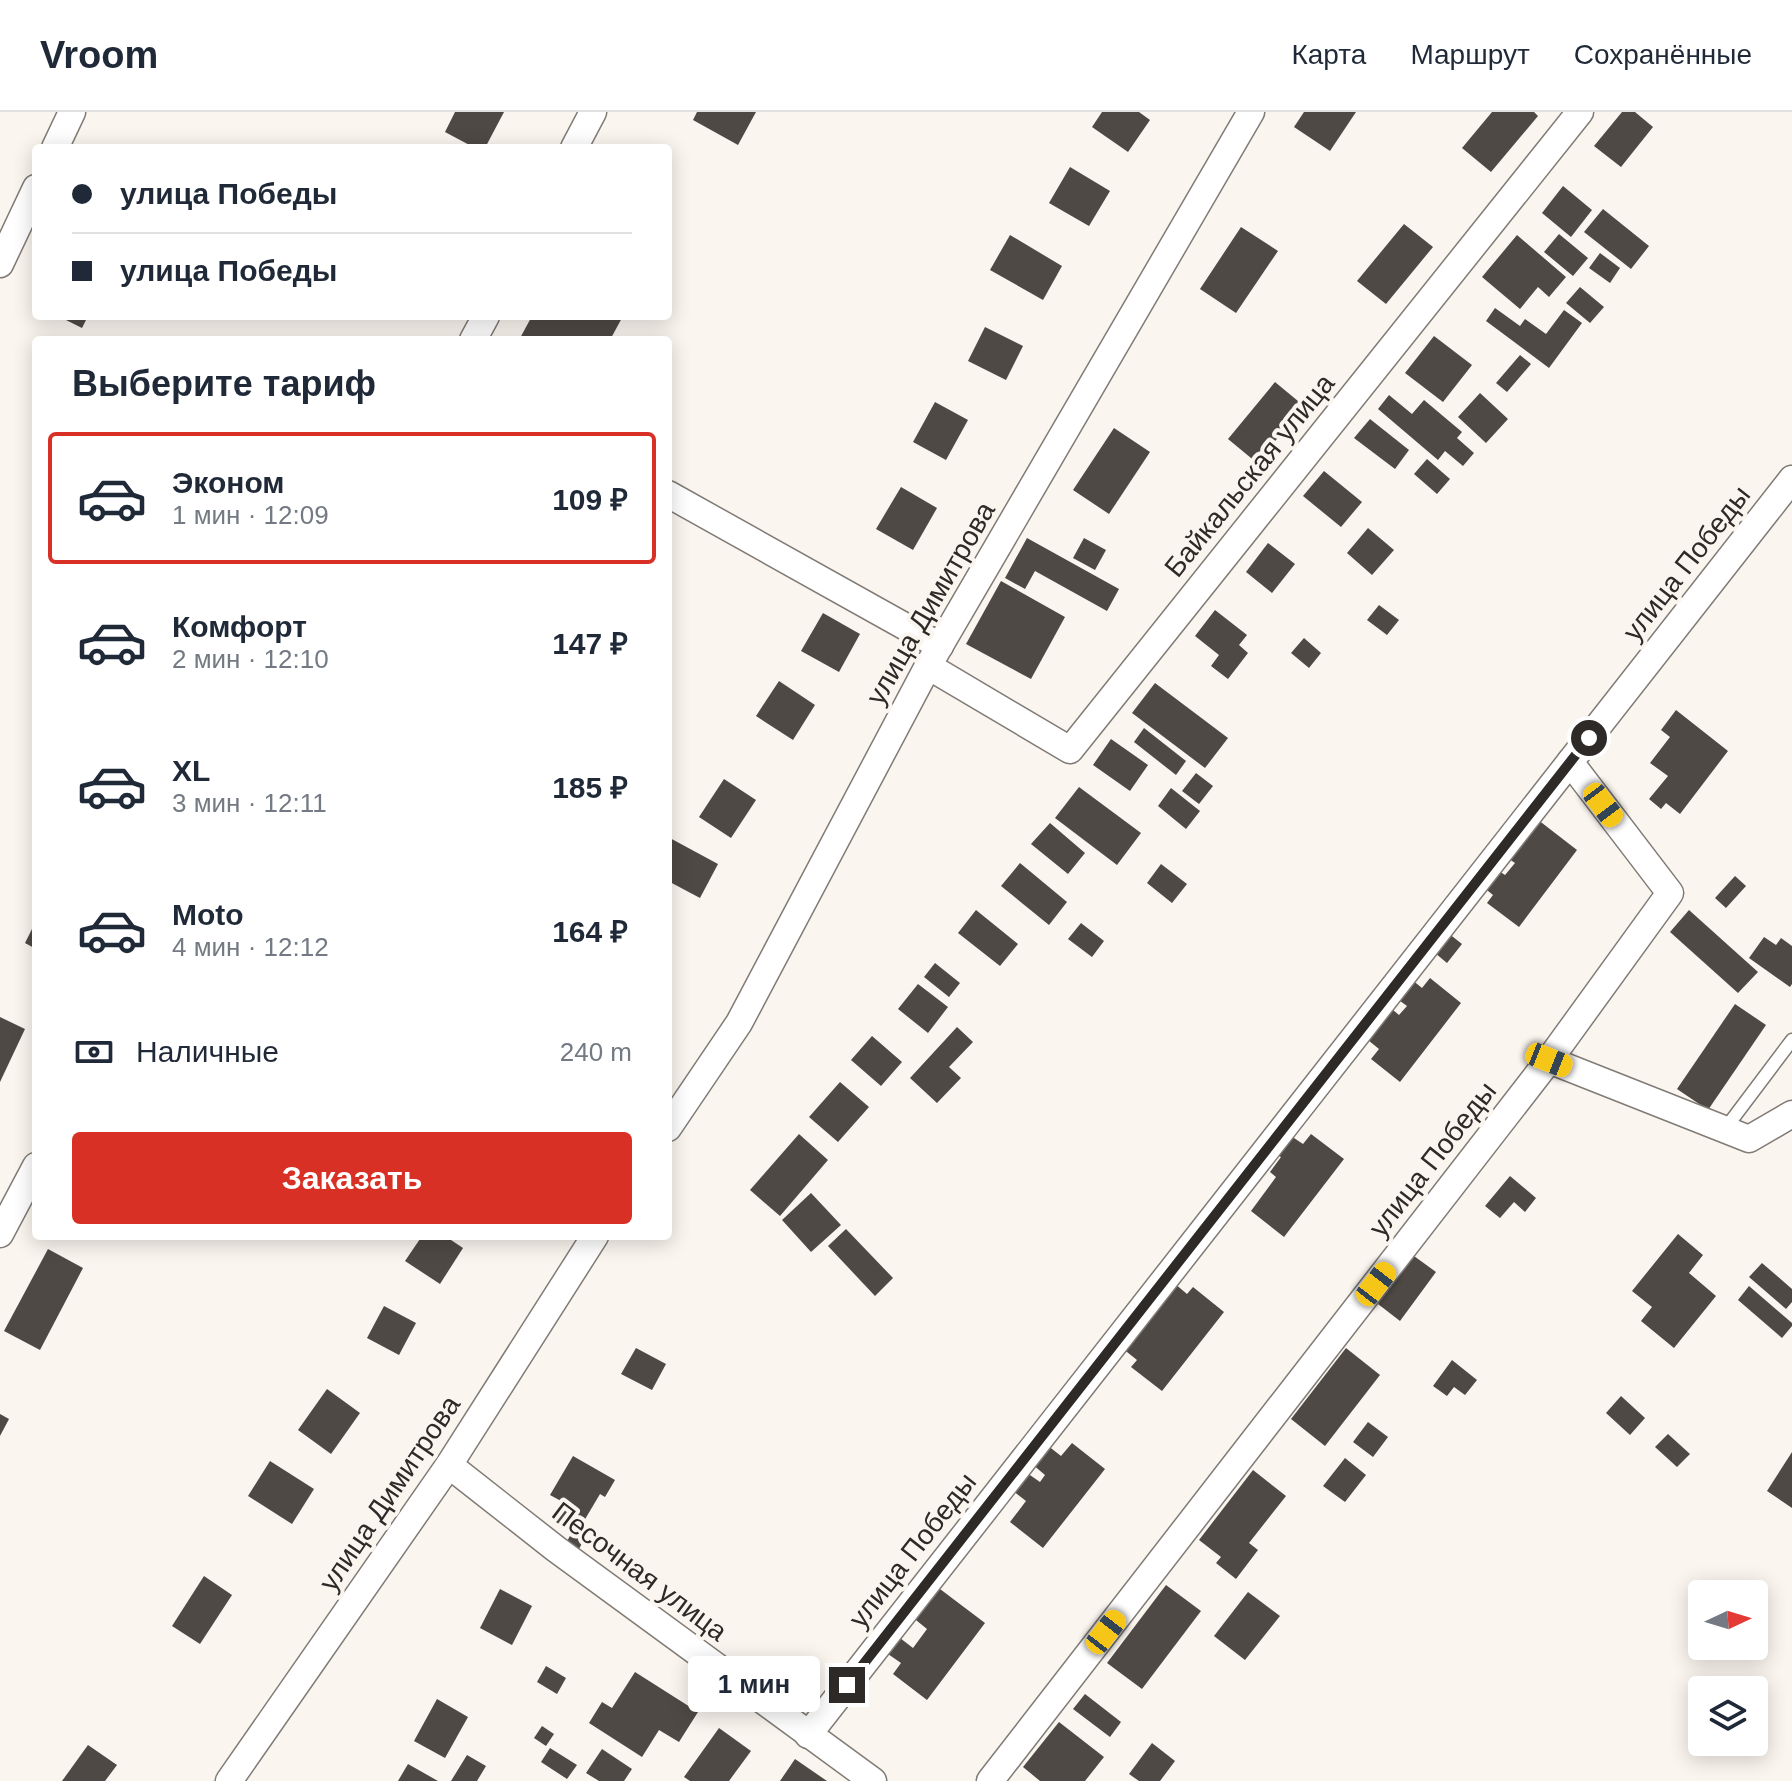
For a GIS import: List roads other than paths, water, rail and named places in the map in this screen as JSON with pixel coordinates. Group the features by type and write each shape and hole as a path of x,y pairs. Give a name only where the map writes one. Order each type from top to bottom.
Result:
{"street":[{"path":"57,144 72,112"},
{"path":"576,144 593,112"},
{"name":"улица Димитрова","path":"672,1122 739,1023 934,656 1251,112"},
{"name":"Байкальская улица","path":"934,656 1070,750 1580,112"},
{"path":"0,264 32,196"},
{"name":"улица Победы","path":"808,1735 1792,479"},
{"path":"672,496 934,656"},
{"name":"улица Победы","path":"990,1781 1549,1060 1670,893 1570,762"},
{"path":"1549,1060 1749,1139 1792,1114"},
{"path":"0,1234 32,1174"},
{"name":"улица Димитрова","path":"229,1781 449,1465 592,1240"},
{"name":"Песочная улица","path":"449,1465 556,1549 873,1781"}],"lane":[{"path":"1725,1129 1792,1040"}]}
